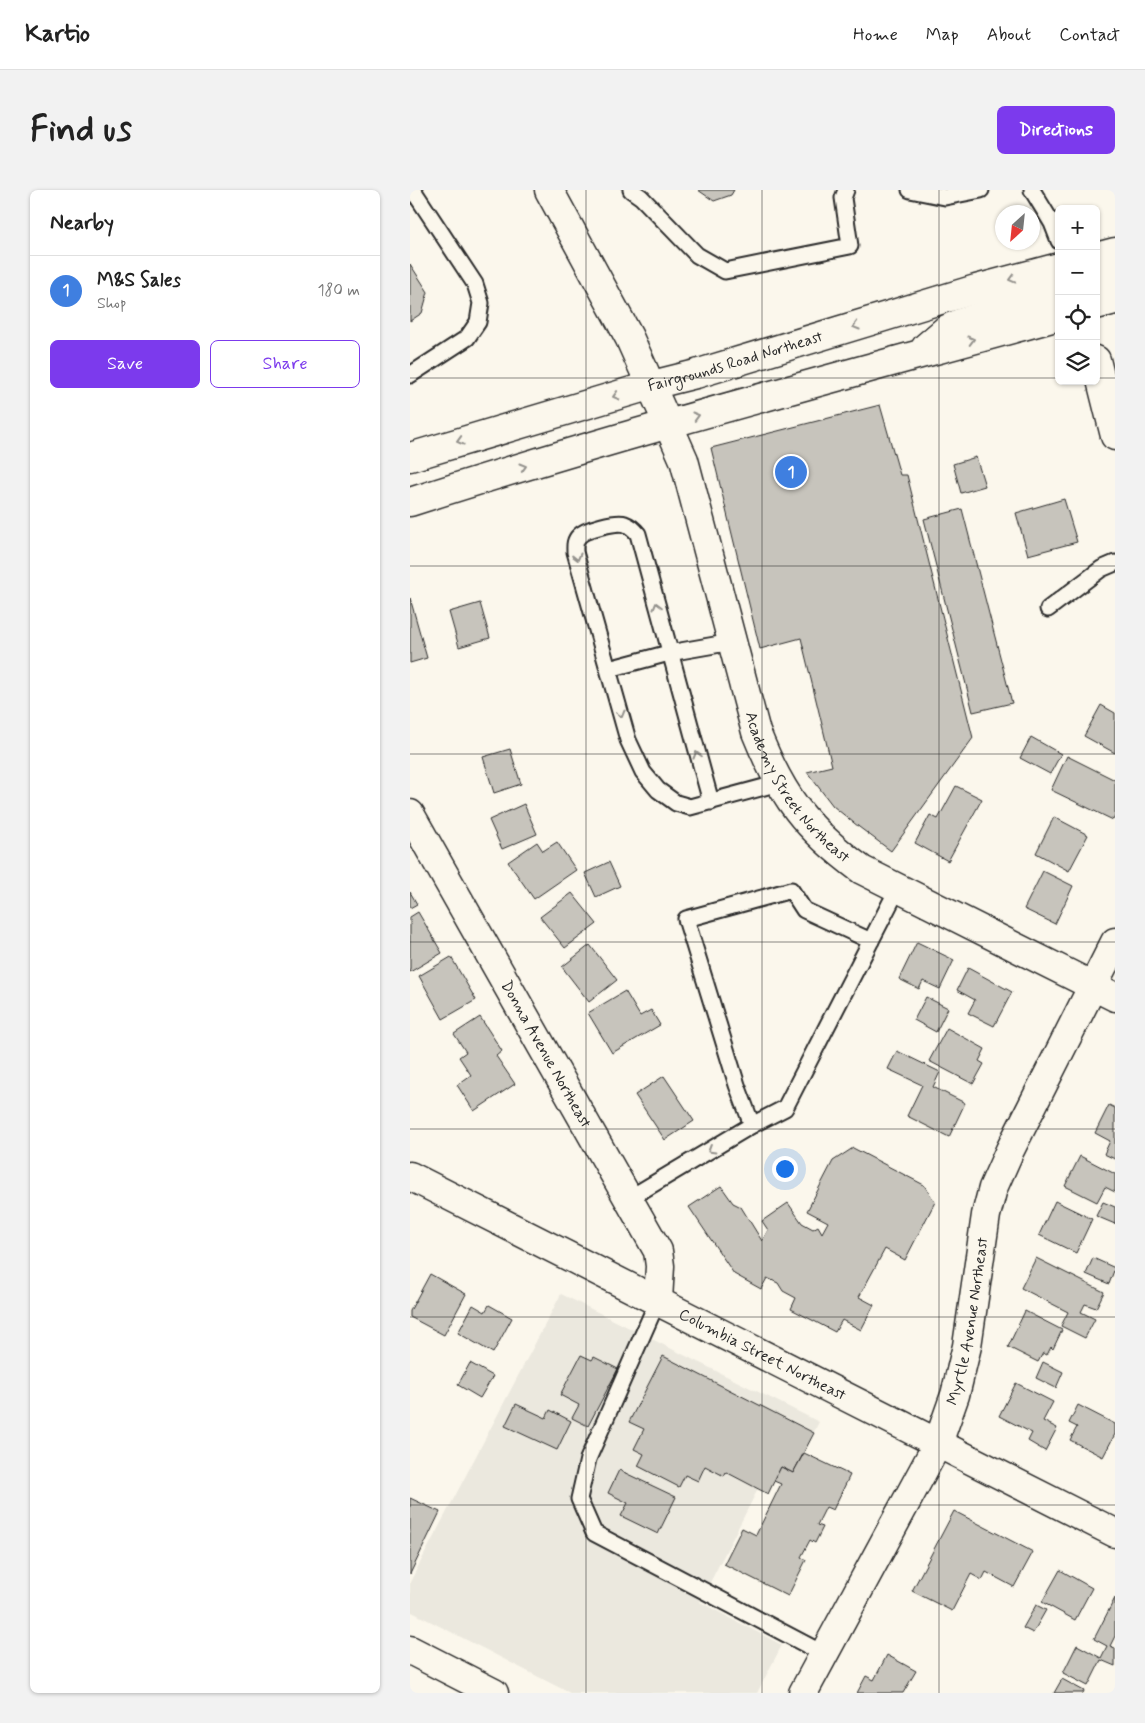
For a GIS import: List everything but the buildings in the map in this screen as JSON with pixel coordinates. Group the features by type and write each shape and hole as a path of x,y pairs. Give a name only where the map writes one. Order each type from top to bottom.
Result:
{"street":[{"name":"Academy Street Northeast","path":"549,190 630,337 684,460 756,732 779,783 793,805 833,849 862,870 1104,991"},
{"path":"1100,256 1115,252"},
{"name":"Fairgrounds Road Northeast","path":"410,457 1055,267"},
{"path":"1100,283 1115,277"},
{"path":"918,355 947,329 960,322 1049,292 1055,287"},
{"path":"1100,304 1115,300"},
{"path":"410,502 668,424 1055,317"},
{"path":"1100,376 1115,436"},
{"name":"Donna Avenue Northeast","path":"410,814 658,1251 660,1266 658,1300"},
{"name":"Myrtle Avenue Northeast","path":"803,1693 938,1443 955,1395 967,1346 986,1215 993,1188 1010,1150 1104,991 1115,942"},
{"name":"Columbia Street Northeast","path":"410,1176 1115,1533"},
{"path":"410,1650 494,1693"}],"lane":[{"path":"410,375 467,338 478,322 481,303 475,284 413,190"},
{"path":"631,190 642,197 697,255 725,271 850,246 843,198 846,190"},
{"path":"910,190 945,198 981,190"},
{"path":"1032,190 1055,231"},
{"path":"710,802 638,534 632,527 617,522 586,532 579,536 575,544 575,552 628,740 643,772 658,790 676,802 690,807 710,802 779,783"},
{"path":"1048,609 1101,569 1115,563"},
{"path":"609,669 669,653 732,642"},
{"path":"628,1199 752,1125 786,1108 898,888"},
{"path":"752,1125 737,1085 686,919 791,890 804,910 871,941"},
{"path":"658,1300 588,1459 580,1499 594,1533 824,1654"}],"shaded area":[{"path":"561,1294 819,1422 793,1473 781,1467 758,1489 700,1602 782,1645 757,1693 570,1693 410,1611 410,1582"}],"place":[{"name":"M&S Sales","path":"791,472"}]}
